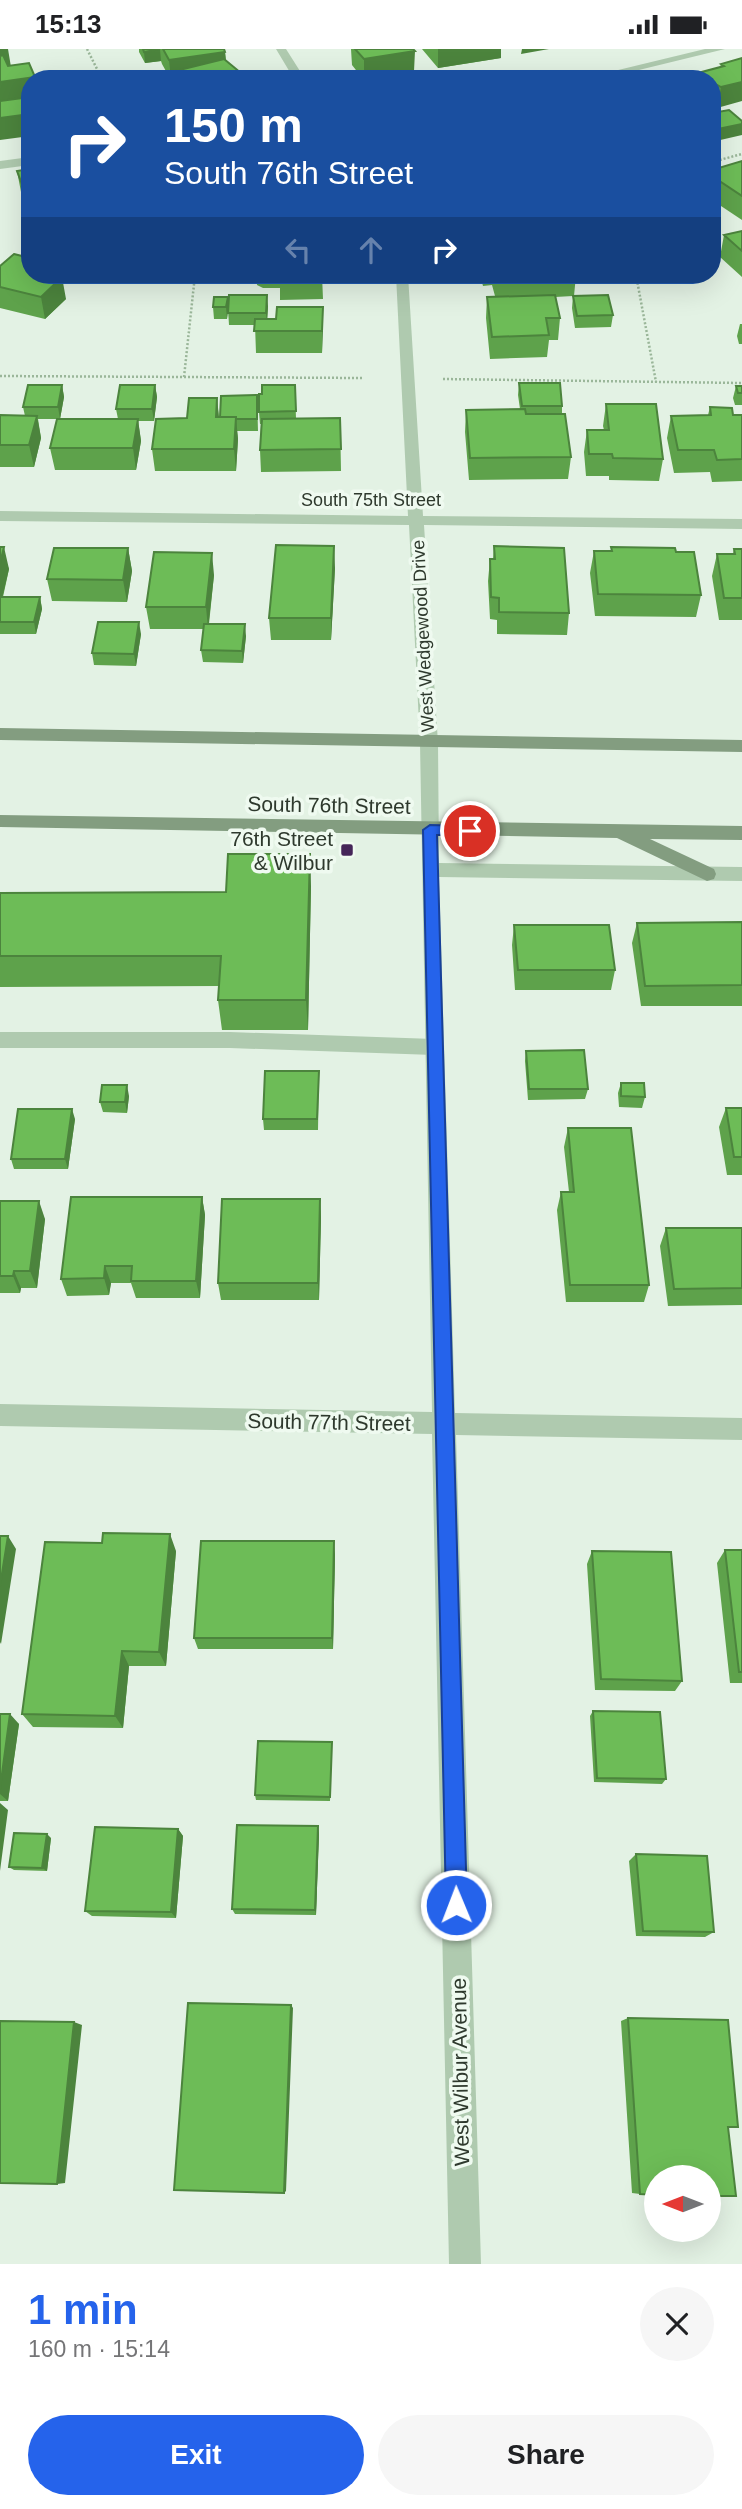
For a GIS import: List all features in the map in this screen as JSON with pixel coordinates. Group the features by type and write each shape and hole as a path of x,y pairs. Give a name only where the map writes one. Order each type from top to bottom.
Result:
{"main road":[{"path":"0,734 742,746"},
{"name":"South 76th Street","path":"0,821 742,833"},
{"path":"620,832 707,874"}],"street":[{"path":"281,49 294,70"},
{"path":"626,70 720,49"},
{"path":"0,165 21,162"},
{"name":"West Wedgewood Drive","path":"403,284 429,743 430,830"},
{"name":"South 75th Street","path":"0,516 742,524"},
{"name":"West Wilbur Avenue","path":"430,830 465,2264"},
{"path":"430,870 742,874"},
{"path":"0,1040 230,1040 434,1047"},
{"name":"South 77th Street","path":"0,1415 742,1429"}],"path":[{"path":"87,49 98,70"},
{"path":"721,159 742,153"},
{"path":"184,377 194,284"},
{"path":"638,284 656,383"},
{"path":"0,376 362,378"},
{"path":"443,379 742,383"}],"building":[{"path":"163,49 224,49 225,52 169,60"},
{"path":"355,49 413,49 415,51 364,59"},
{"path":"3,55 8,66 29,63 32,70 21,70 21,79 0,82 0,56"},
{"path":"742,58 742,82 721,87 721,70 709,70 724,66 721,64"},
{"path":"224,59 237,70 179,70"},
{"path":"21,98 21,115 0,118 0,101"},
{"path":"729,110 742,124 721,128 721,111"},
{"path":"742,161 742,196 721,182 721,167"},
{"path":"742,231 742,251 724,235"},
{"path":"14,254 21,256 21,284 55,284 41,297 0,287 0,266"},
{"path":"229,295 267,295 266,313 228,313"},
{"path":"555,295 560,318 546,318 549,335 492,337 487,297"},
{"path":"608,295 613,315 577,316 573,296"},
{"path":"214,297 228,297 226,307 213,307"},
{"path":"277,307 323,307 322,331 254,331 255,319 276,319"},
{"path":"519,383 560,383 562,406 522,406"},
{"path":"28,385 62,385 58,407 23,407"},
{"path":"120,385 155,385 152,409 116,409"},
{"path":"262,385 295,385 296,411 259,412"},
{"path":"736,386 742,386 742,393 738,393"},
{"path":"257,395 257,419 220,417 221,396"},
{"path":"189,398 217,398 216,417 236,417 234,449 152,449 156,419 187,418"},
{"path":"606,404 656,404 663,459 613,458 612,454 589,454 587,430 609,430"},
{"path":"710,407 732,408 733,415 742,415 742,459 717,460 714,450 678,450 671,416 711,415"},
{"path":"525,409 526,414 565,414 571,457 470,458 466,410"},
{"path":"0,415 37,416 29,445 0,445"},
{"path":"340,418 341,449 260,450 262,419"},
{"path":"57,419 138,419 133,448 50,448"},
{"path":"276,545 334,546 331,618 269,618"},
{"path":"494,546 564,548 569,613 499,612 499,598 491,597 490,559 495,559"},
{"path":"0,547 4,547 0,563"},
{"path":"611,547 675,548 676,552 694,552 701,595 598,594 594,551 612,551"},
{"path":"54,548 128,548 123,580 47,579"},
{"path":"734,549 742,549 742,598 724,598 717,554 735,554"},
{"path":"154,552 212,553 206,607 146,607"},
{"path":"0,597 40,597 34,622 0,622"},
{"path":"98,622 139,622 134,654 92,653"},
{"path":"204,624 245,624 242,651 201,650"},
{"path":"228,854 310,854 306,1000 218,1000 221,956 0,956 0,893 226,892"},
{"path":"742,922 742,985 645,986 637,923"},
{"path":"514,925 609,925 615,970 518,970"},
{"path":"584,1050 588,1089 529,1089 526,1051"},
{"path":"265,1071 319,1071 317,1119 263,1119"},
{"path":"621,1083 644,1083 645,1097 621,1096"},
{"path":"102,1085 127,1085 125,1102 100,1102"},
{"path":"726,1108 742,1108 742,1157 734,1157"},
{"path":"18,1109 72,1109 65,1159 11,1159"},
{"path":"568,1128 631,1128 649,1285 570,1285 561,1192 574,1192"},
{"path":"71,1197 202,1197 196,1281 131,1281 132,1266 105,1266 104,1278 61,1279"},
{"path":"222,1199 320,1199 318,1283 218,1283"},
{"path":"0,1201 39,1201 30,1271 14,1271 13,1276 0,1276"},
{"path":"666,1228 742,1228 742,1288 674,1289"},
{"path":"103,1533 170,1534 159,1652 122,1651 115,1716 22,1714 45,1542 102,1543"},
{"path":"0,1536 8,1536 0,1586"},
{"path":"201,1541 334,1541 332,1638 194,1638"},
{"path":"725,1550 742,1550 742,1672 739,1672"},
{"path":"592,1551 671,1552 682,1681 601,1679"},
{"path":"593,1711 660,1712 666,1779 597,1778"},
{"path":"0,1714 10,1714 0,1789"},
{"path":"258,1741 332,1742 330,1797 255,1795"},
{"path":"237,1825 318,1826 315,1910 232,1909"},
{"path":"95,1827 178,1829 171,1912 85,1911"},
{"path":"14,1833 47,1834 42,1868 9,1867"},
{"path":"636,1854 707,1856 714,1932 643,1931"},
{"path":"188,2003 291,2005 284,2193 174,2190"},
{"path":"628,2018 728,2020 738,2127 728,2127 736,2196 721,2196 721,2165 644,2165 644,2194 640,2194"},
{"path":"0,2021 74,2022 57,2184 0,2183"}],"place":[{"name":"76th Street & Wilbur","path":"347,850"}],"route":[{"path":"456,1905 430,830 470,831"}]}
